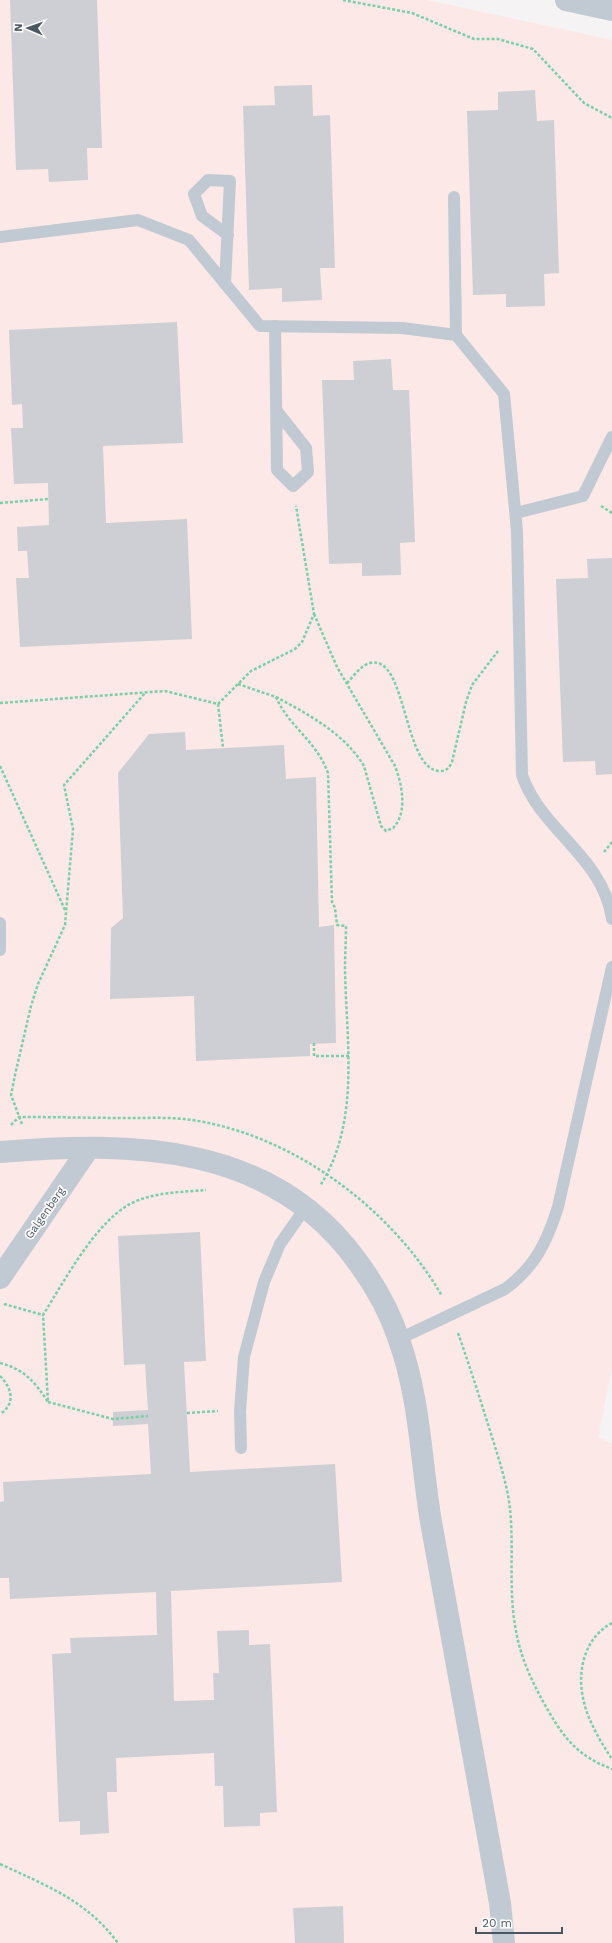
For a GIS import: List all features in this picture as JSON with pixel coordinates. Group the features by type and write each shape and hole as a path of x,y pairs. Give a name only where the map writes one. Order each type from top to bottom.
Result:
{"street":[{"path":"566,0 612,10"},
{"path":"0,1152 30,1149 89,1148 162,1152 221,1164 263,1180 306,1207 342,1240 365,1272 382,1300 399,1339 409,1375 417,1418 430,1516 500,1903 504,1943"},
{"name":"Galgenberg","path":"0,1278 89,1148"}],"lane":[{"path":"225,284 228,235 230,181 208,180 194,194 202,216 228,235"},
{"path":"454,197 456,335 504,394 516,513 522,775 533,800 592,868 608,896 612,919"},
{"path":"0,237 138,220 189,240 260,326 402,328 456,335"},
{"path":"276,326 276,410 277,470 293,486 308,472 306,448 276,410"},
{"path":"516,513 583,496 612,437"},
{"path":"0,923 0,950"},
{"path":"399,1339 505,1289 520,1278 536,1259 552,1228 558,1207 612,967"},
{"path":"241,1448 240,1411 244,1357 262,1290 268,1269 280,1244 306,1207"}],"path":[{"path":"343,0 412,13 474,39 498,39 533,49 584,103 612,118"},
{"path":"238,684 276,697 311,715 339,738 359,757 364,766 378,820 383,829 390,830 397,824 400,817 402,789 400,777 337,666 314,614 293,486"},
{"path":"0,503 48,499"},
{"path":"218,704 251,671 296,648 302,642 314,614"},
{"path":"347,683 360,669 372,663 377,663 386,667 394,680 410,728 423,760 434,770 445,770 449,768 452,762 466,702 472,685 487,664 519,626"},
{"path":"0,703 165,691 218,704"},
{"path":"30,1149 11,1095 31,1006 38,984 65,924 73,829 64,785 145,693"},
{"path":"276,697 283,712 309,740 322,758 328,774 332,902 335,908 337,925 346,926 349,1056 346,1104 338,1144 327,1174 306,1207"},
{"path":"218,704 223,748"},
{"path":"0,766 65,910"},
{"path":"314,1043 314,1056 349,1056"},
{"path":"48,1402 43,1315 100,1228 114,1214 135,1202 150,1197 167,1194 212,1190"},
{"path":"0,1303 43,1315"},
{"path":"0,1363 20,1370 29,1377 48,1402 113,1418 148,1416"},
{"path":"0,1376 6,1383 10,1392 11,1401 10,1406 0,1414"},
{"path":"187,1413 224,1411"},
{"path":"612,1623 591,1642 583,1663 581,1679 583,1699 588,1715 612,1759"},
{"path":"0,1864 72,1898 104,1925 118,1943"}],"shaded area":[{"path":"0,0 427,0 612,40 612,1367 598,1438 612,1443 612,1943 0,1943"}],"building":[{"path":"10,0 97,0 102,148 87,148 88,180 49,182 48,169 16,170"},
{"path":"312,85 313,116 330,115 335,268 320,268 322,300 282,302 282,288 249,290 243,106 275,105 274,86"},
{"path":"535,90 537,121 554,120 559,273 544,274 545,306 506,307 506,294 473,295 467,111 498,110 498,92"},
{"path":"177,322 183,443 103,446 106,523 187,519 192,639 20,647 16,578 29,578 27,551 18,551 17,527 49,525 48,483 14,484 11,428 23,428 22,404 12,405 9,330"},
{"path":"391,359 393,390 409,390 415,542 400,543 401,575 362,576 362,563 329,564 322,380 354,380 353,361"},
{"path":"612,558 612,774 596,775 595,761 563,762 556,579 588,578 587,559"},
{"path":"185,732 186,750 284,745 286,779 316,777 319,927 334,925 336,1043 310,1044 310,1056 196,1061 194,996 110,999 111,928 123,918 118,773 149,734"},
{"path":"200,1232 206,1361 184,1362 190,1472 335,1464 342,1582 171,1591 174,1701 214,1700 213,1673 219,1673 217,1631 249,1630 249,1645 270,1644 277,1812 260,1813 260,1826 224,1827 223,1786 215,1786 214,1753 116,1758 117,1792 107,1792 109,1833 80,1835 80,1821 59,1822 52,1654 71,1653 70,1638 157,1635 156,1592 10,1599 9,1578 0,1578 0,1502 4,1501 3,1482 151,1474 148,1424 113,1426 113,1412 148,1410 145,1364 124,1365 118,1236"},
{"path":"343,1906 344,1943 295,1943 293,1908"}]}
